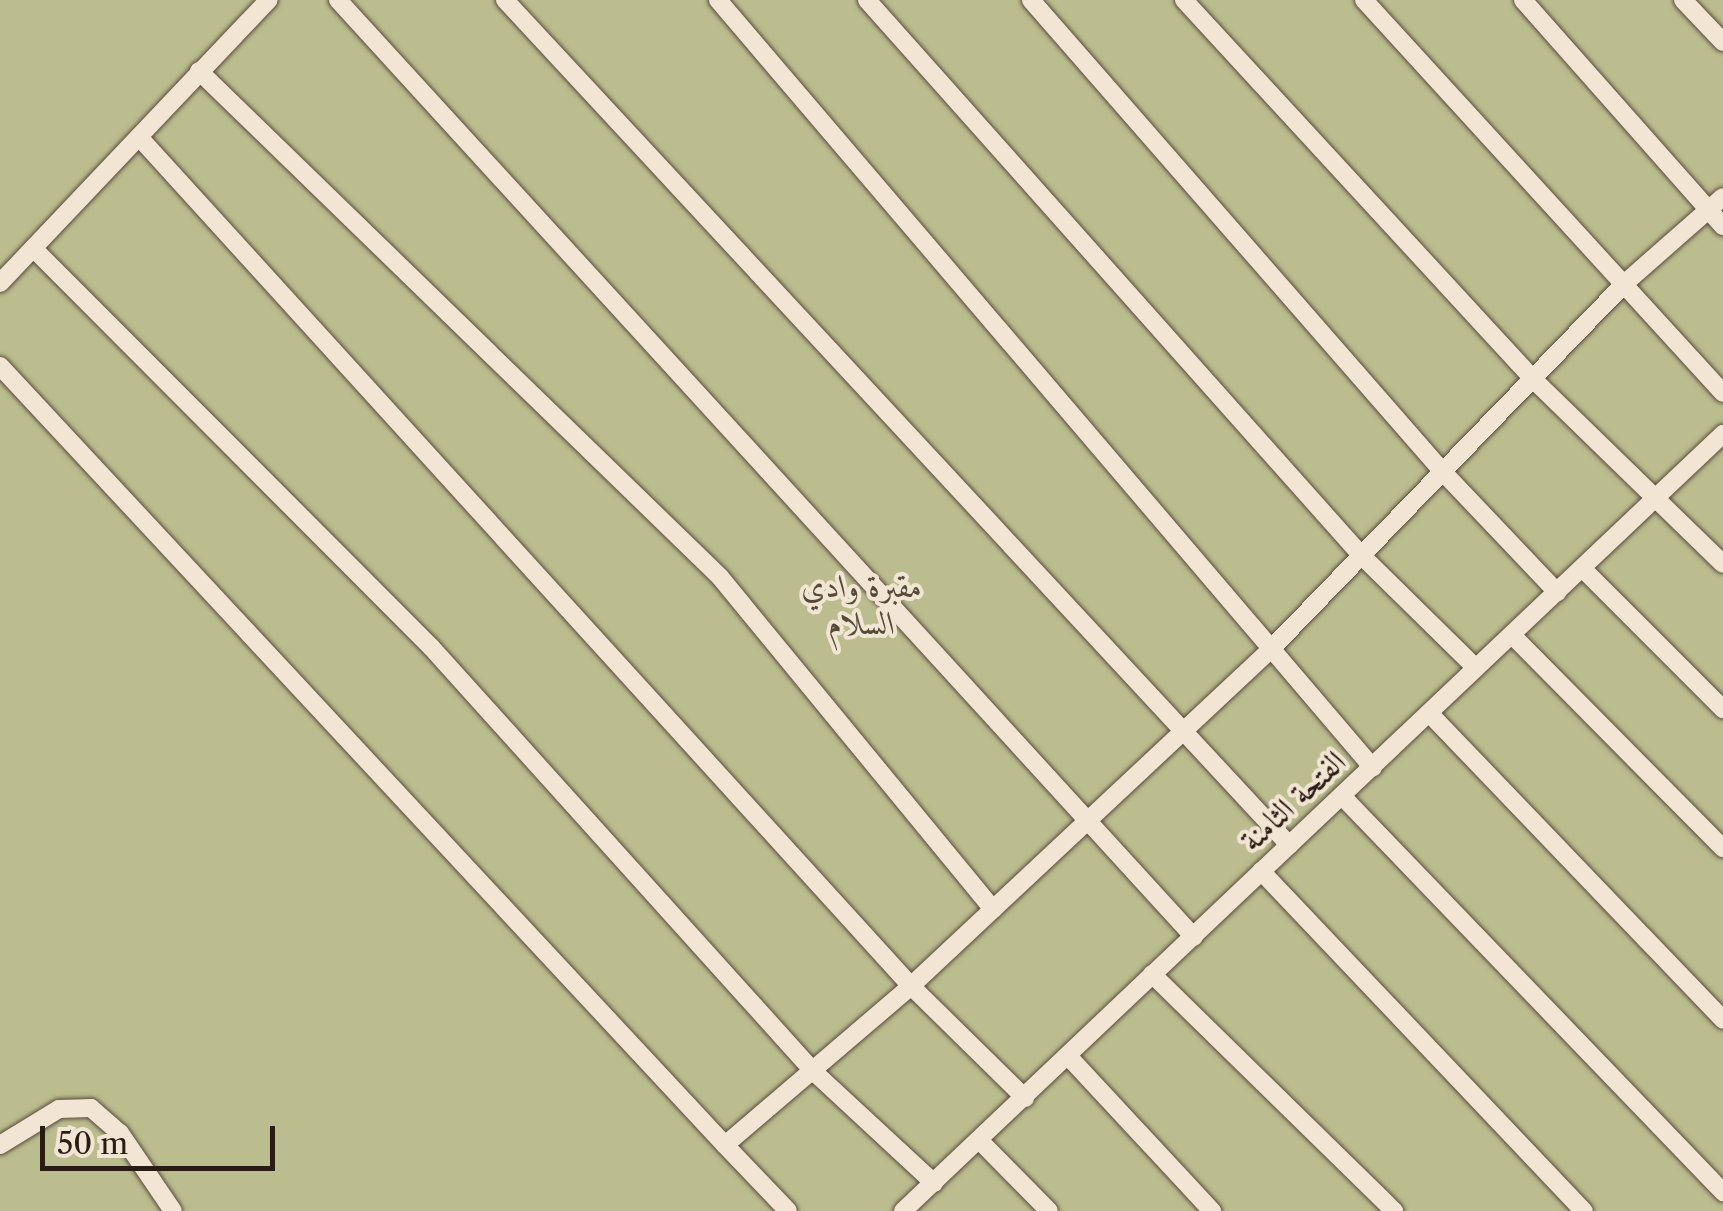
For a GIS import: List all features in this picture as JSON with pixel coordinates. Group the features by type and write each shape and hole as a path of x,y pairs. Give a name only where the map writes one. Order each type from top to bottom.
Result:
{"lane":[{"path":"0,284 268,0"},
{"path":"338,0 1194,937"},
{"path":"505,0 1178,731 1289,845"},
{"path":"718,0 1373,768"},
{"path":"867,0 1361,555 1476,668"},
{"path":"1031,0 1442,472 1556,592"},
{"path":"1184,0 1535,381 1723,564"},
{"path":"1364,0 1626,282 1723,393"},
{"path":"1523,0 1723,226"},
{"path":"1683,0 1723,42"},
{"path":"199,70 720,577 992,909"},
{"path":"139,137 911,986 1025,1098"},
{"path":"725,1145 911,986 1178,731 1271,649 1535,381 1626,282 1723,197"},
{"path":"33,248 430,647 814,1071 934,1183"},
{"path":"0,366 788,1211"},
{"name":"الفتحة الثامنة","path":"903,1211 1556,592 1584,570 1723,434"},
{"path":"1584,570 1723,709"},
{"path":"1512,635 1723,848"},
{"path":"1429,713 1723,1020"},
{"path":"1342,796 1723,1192"},
{"path":"1261,872 1584,1211"},
{"path":"1152,974 1394,1211"},
{"path":"1068,1056 1212,1211"},
{"path":"0,1145 58,1110 91,1108 120,1133 173,1211"},
{"path":"980,1141 1049,1211"}],"green space":[{"name":"مقبرة وادي السلام","path":"0,0 1723,0 1723,1211 0,1211"}]}
